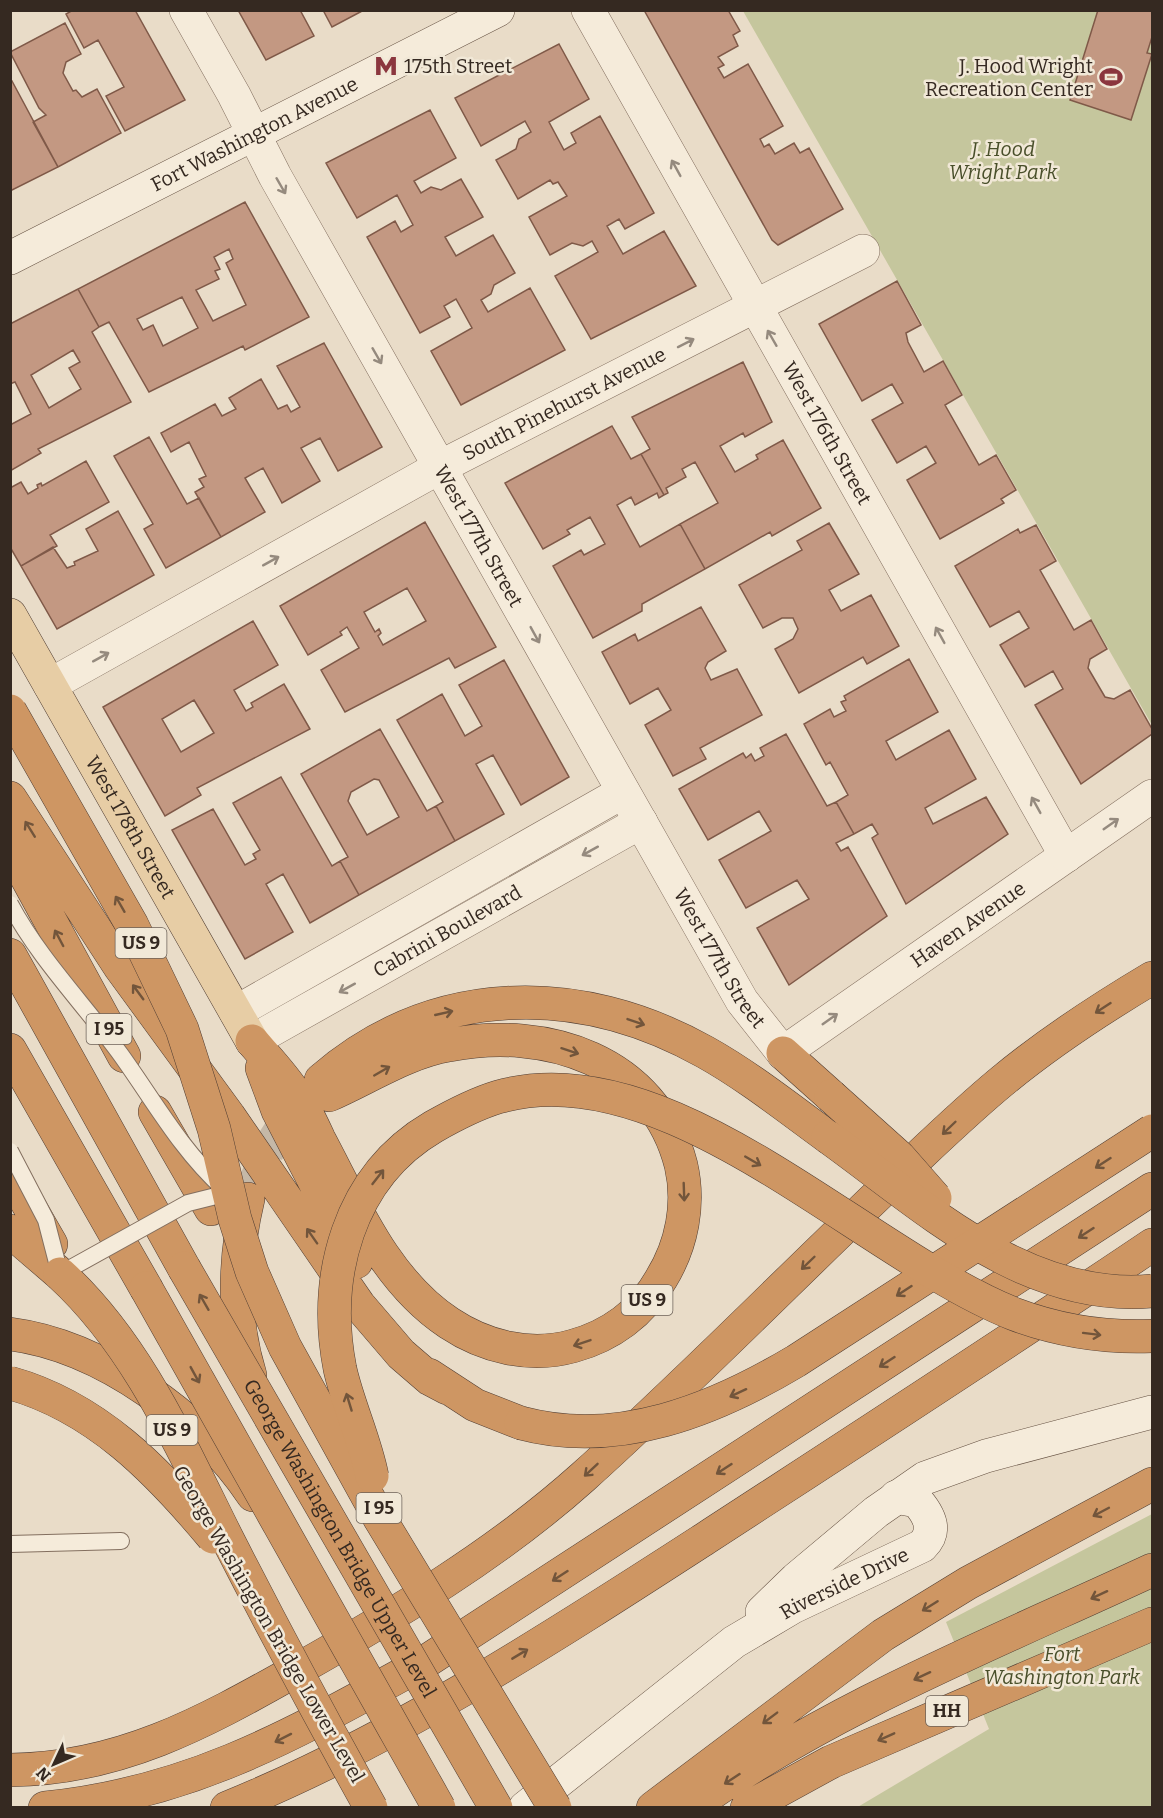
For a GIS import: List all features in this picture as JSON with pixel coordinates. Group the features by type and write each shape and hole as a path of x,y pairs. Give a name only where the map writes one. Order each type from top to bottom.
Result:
{"highway":[{"name":"US 9","path":"10,711 132,925 170,1002 206,1102 229,1200 243,1246 273,1322 380,1519 555,1808"},
{"path":"10,798 120,967 230,1116 359,1305 401,1354 430,1379 491,1413 521,1423 556,1430 624,1429 686,1414 744,1390 816,1348 1152,1131"},
{"name":"I 95","path":"10,847 229,1200 545,1808"},
{"name":"George Washington Bridge Upper Level","path":"10,956 184,1268 496,1808"},
{"path":"10,1770 79,1763 134,1750 172,1736 237,1703 353,1638 489,1553 591,1470 970,1108 1079,1024 1152,978"},
{"name":"US 9","path":"252,1041 296,1095 367,1229 393,1269 419,1299 466,1333 506,1348 547,1352 583,1343 619,1325 638,1309 656,1287 673,1257 683,1223 684,1189 680,1162 670,1133 648,1099 618,1072 602,1063 564,1049 539,1043 466,1042 420,1053 325,1088 368,1044 428,1016 507,1002 568,1005 624,1017 674,1036 704,1052 828,1137 971,1240"},
{"path":"252,1041 278,1111 383,1314 416,1362 447,1388"},
{"path":"10,1050 439,1808"},
{"path":"783,1053 899,1157 971,1240 1005,1260 1048,1279 1098,1290 1152,1291"},
{"path":"380,1519 368,1457 345,1388 337,1350 333,1295 341,1251 360,1204 393,1158 430,1129 476,1105 500,1097 547,1090 567,1091 594,1094 645,1107 674,1119 752,1160 920,1264 991,1304 1066,1330 1107,1336 1152,1336"},
{"path":"10,1173 68,1280"},
{"path":"45,1808 127,1796 186,1779 244,1757 321,1719 464,1639 1152,1189"},
{"name":"US 9","path":"229,1200 241,1232 236,1289 245,1359 273,1431 487,1808"},
{"name":"US 9","path":"10,1231 68,1280 92,1306 145,1381 321,1719 373,1808"},
{"path":"227,1808 292,1780 397,1725 628,1588 964,1371 1152,1245"},
{"name":"George Washington Bridge Lower Level","path":"68,1280 373,1808"},
{"path":"10,1334 57,1345 101,1363 139,1385 182,1418 214,1449 249,1490 430,1808"},
{"path":"10,1383 66,1404 132,1450 205,1527 242,1573 260,1602"},
{"path":"653,1808 883,1635 968,1583 1152,1484"},
{"path":"690,1808 774,1752 846,1712 1152,1570"},
{"name":"HH","path":"747,1808 831,1762 897,1732 1152,1624"}],"main road":[{"name":"West 178th Street","path":"10,615 252,1041"}],"street":[{"name":"West 177th Street","path":"186,10 440,467 742,1001 783,1053"},
{"name":"Fort Washington Avenue","path":"10,258 498,10"},
{"name":"West 176th Street","path":"588,10 1066,856"},
{"name":"South Pinehurst Avenue","path":"50,685 440,467 863,251"},
{"name":"Cabrini Boulevard","path":"236,1012 623,792"},
{"name":"Haven Avenue","path":"783,1053 1152,796"},
{"name":"Cabrini Boulevard","path":"252,1041 641,822"},
{"name":"Riverside Drive","path":"525,1808 734,1642 796,1579 896,1497 938,1472 970,1461 1152,1412"},
{"name":"Riverside Drive","path":"734,1642 786,1611 922,1546 931,1532 929,1518 917,1501 896,1497"}],"lane":[{"path":"10,904 34,945 120,1054 178,1140 229,1200"},
{"path":"10,1151 46,1220 68,1280 188,1203 229,1200"},
{"path":"10,1544 122,1541"}],"green space":[{"name":"J. Hood Wright Park","path":"743,11 1152,11 1152,725"},
{"name":"Fort Washington Park","path":"1152,1514 1152,1807 856,1808 989,1729 946,1622"}],"building":[{"path":"73,10 135,10 185,100 125,131 106,96 124,87 98,40 84,48 66,14"},
{"path":"238,10 300,10 314,36 266,60"},
{"path":"323,10 364,10 332,27"},
{"path":"644,10 728,10 740,31 733,35 738,46 718,57 724,65 718,68 724,78 748,64 783,126 760,139 764,147 769,144 775,154 794,143 800,153 809,148 843,209 778,245 772,240"},
{"name":"J. Hood Wright Recreation Center","path":"1098,10 1152,10 1152,37 1147,53 1152,54 1131,120 1070,100"},
{"path":"65,23 81,54 66,62 63,73 73,91 76,90 82,97 97,89 121,133 58,167 33,122 46,115 39,108 10,52"},
{"path":"559,44 589,99 549,122 564,150 576,143 571,133 600,116 654,213 625,229 619,219 607,226 623,254 664,231 696,286 591,339 555,276 598,252 592,241 583,246 572,243 550,255 529,217 567,196 558,182 553,184 550,180 518,199 496,160 516,149 519,139 531,132 525,121 481,146 455,98"},
{"path":"12,81 58,167 10,191 10,82"},
{"path":"430,110 456,158 414,181 421,193 431,187 441,190 461,179 483,217 445,237 456,256 493,235 515,273 494,285 491,294 481,300 488,312 530,288 565,350 461,405 431,351 472,328 456,299 444,306 450,317 420,333 367,237 395,221 401,232 413,225 397,195 357,218 326,163"},
{"path":"245,202 309,317 245,350 243,346 149,392 109,322 99,327 78,289","holes":["229,249 233,259 226,263 246,305 213,321 196,290 219,279 215,271 220,269 214,257","182,297 198,328 163,346 153,325 143,330 137,319"]},
{"path":"897,281 921,325 906,333 908,342 924,372 943,361 962,395 945,405 979,465 996,455 1016,490 1001,499 1004,503 940,539 907,480 936,463 926,446 897,463 872,420 903,403 892,384 862,401 819,324"},
{"path":"78,289 99,327 92,332 131,402 38,449 41,453 10,471 10,425 31,414 15,382 10,384 10,324","holes":["73,350 80,362 69,368 81,389 49,408 31,375"]},
{"path":"324,343 382,447 338,471 320,438 301,448 320,481 282,503 263,468 245,478 265,512 221,537 195,492 204,487 199,479 206,476 189,442 171,452 161,433 215,404 222,416 236,409 229,398 261,379 278,409 287,405 291,412 300,407 277,366"},
{"path":"743,362 772,422 745,437 743,433 720,446 735,472 758,459 756,455 783,440 821,508 772,536 770,532 705,569 680,524 718,503 695,462 682,469 686,477 666,488 668,493 664,495 641,454 650,449 632,417"},
{"path":"612,426 631,459 641,454 664,495 659,498 657,493 635,505 631,497 617,505 640,547 680,524 705,569 642,604 642,611 593,638 553,566 581,550 584,555 605,544 590,517 567,530 570,534 543,549 505,483"},
{"path":"149,437 187,504 199,498 221,537 166,568 144,529 153,524 114,456"},
{"path":"86,461 109,502 50,535 57,546 21,566 10,547 10,488 21,482 28,494 38,488 37,485 41,483 42,486"},
{"path":"118,511 154,575 57,629 21,566 53,547 67,568 75,565 74,562 98,551 86,529"},
{"path":"425,522 496,647 455,668 449,658 345,712 321,670 359,648 347,627 340,632 342,635 308,655 280,606","holes":["407,588 426,621 383,645 378,636 381,633 379,629 375,632 364,612"]},
{"path":"829,523 859,574 829,590 841,611 871,595 899,646 867,664 863,657 799,693 775,649 793,639 798,629 793,618 782,618 763,628 739,585 802,550 797,541"},
{"path":"1036,525 1056,561 1040,570 1074,630 1091,620 1107,649 1090,659 1088,668 1105,697 1114,699 1130,690 1152,729 1152,734 1081,784 1035,705 1063,689 1053,671 1025,687 1000,645 1029,628 1019,611 990,627 955,566 1018,529 1020,533"},
{"path":"701,607 726,651 708,662 705,668 711,680 737,669 762,715 700,748 706,759 673,776 645,725 671,710 658,688 630,704 602,652 635,634 638,641"},
{"path":"253,621 278,665 234,690 246,711 253,707 251,703 284,684 310,729 197,788 201,795 165,816 103,707","holes":["194,700 214,733 181,752 162,719"]},
{"path":"909,659 938,712 886,741 896,760 949,730 976,779 925,808 933,824 986,797 1008,834 906,904 872,838 878,834 872,824 854,834 836,802 848,795 830,762 826,765 804,724 830,709 834,717 846,711 841,702 846,700 844,696"},
{"path":"504,660 569,777 521,805 493,755 476,764 504,814 455,841 436,806 443,802 397,720 442,694 465,736 482,726 459,685"},
{"path":"380,729 427,811 436,806 455,841 359,895 340,861 348,857 301,774","holes":["374,779 379,780 399,817 367,835 348,801 351,792"]},
{"path":"786,734 827,806 836,802 854,834 836,843 841,851 848,847 887,916 789,985 757,928 809,899 797,880 746,908 719,860 771,831 759,811 708,840 679,789 743,753 746,758 751,754 755,761 764,756 760,748"},
{"path":"281,777 332,866 340,861 359,895 310,923 283,874 266,884 293,932 245,959 172,830 213,809 245,865 256,859 253,854 260,850 233,803"}],"tunnel":[{"path":"248,1199 270,1146 298,1103"}],"place":[{"name":"175th Street","path":"386,66"},
{"name":"J. Hood Wright Recreation Center","path":"1111,77"}]}
